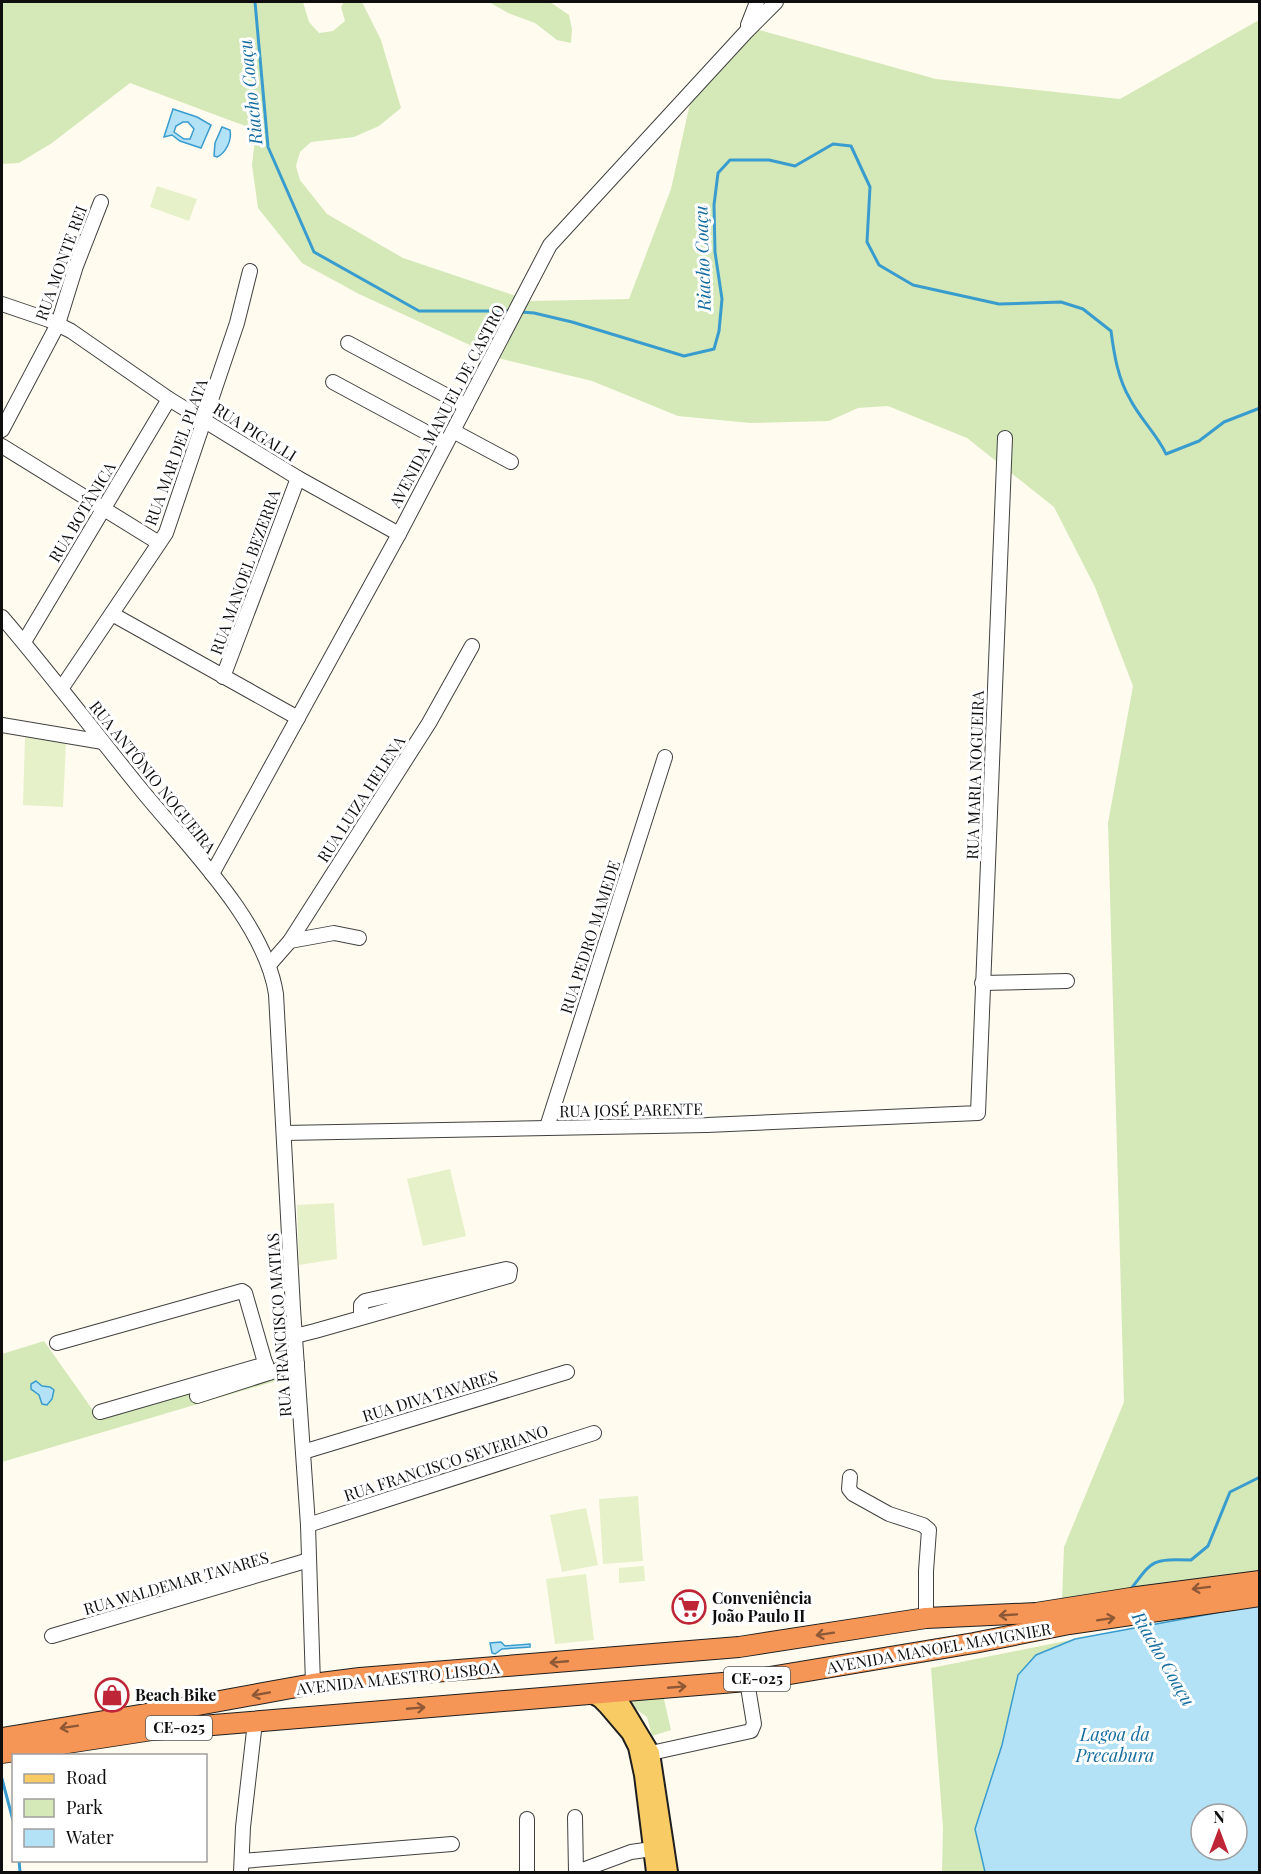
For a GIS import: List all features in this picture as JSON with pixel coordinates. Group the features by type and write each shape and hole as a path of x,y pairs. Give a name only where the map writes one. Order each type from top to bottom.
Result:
{"highway":[{"name":"AVENIDA MANOEL MAVIGNIER","path":"618,1692 747,1681 895,1657 1068,1616 1140,1605 1260,1581"},
{"name":"AVENIDA MANOEL MAVIGNIER","path":"1140,1605 1260,1596"},
{"name":"AVENIDA MANOEL MAVIGNIER","path":"618,1657 739,1647 926,1618 1068,1616"},
{"path":"883,1625 903,1636 902,1650 895,1657"},
{"name":"AVENIDA MAESTRO LISBOA","path":"2,1738 313,1684 360,1678 618,1657"},
{"path":"358,1713 348,1704 346,1693 351,1685 360,1678"},
{"name":"AVENIDA MAESTRO LISBOA","path":"2,1753 118,1734 618,1692"}],"main road":[{"path":"618,1692 622,1705 638,1728 651,1753 659,1848 655,1872"},
{"path":"591,1694 601,1700 630,1732 637,1747 659,1848 669,1872"}],"street":[{"path":"746,32 757,2"},
{"name":"AVENIDA MANUEL DE CASTRO","path":"212,874 399,534 550,245 776,2"},
{"name":"RUA MONTE REI","path":"2,430 58,324 76,266 101,202"},
{"name":"RUA MAR DEL PLATA","path":"61,689 159,543 171,521 237,323 250,271"},
{"name":"RUA PIGALLI","path":"2,304 58,324 169,399 298,478 399,534"},
{"path":"348,343 466,406"},
{"path":"333,382 450,437 511,462"},
{"name":"RUA BOTÂNICA","path":"24,642 169,399"},
{"name":"RUA MARIA NOGUEIRA","path":"978,1113 1005,438"},
{"path":"2,446 159,543"},
{"name":"RUA MANOEL BEZERRA","path":"223,677 298,478"},
{"path":"112,614 298,718"},
{"name":"RUA ANTÔNIO NOGUEIRA","path":"2,617 212,874 254,933 269,965"},
{"name":"RUA LUIZA HELENA","path":"269,965 290,941 429,723 472,646"},
{"path":"2,725 103,742"},
{"name":"RUA PEDRO MAMEDE","path":"547,1127 665,757"},
{"path":"290,941 334,933 360,938"},
{"name":"RUA FRANCISCO MATIAS","path":"269,965 276,994 308,1525 313,1684"},
{"path":"982,983 1067,981"},
{"name":"RUA JOSÉ PARENTE","path":"284,1133 707,1125 978,1113"},
{"path":"295,1336 361,1318 509,1276 510,1270 506,1269 364,1301 361,1305 361,1318"},
{"path":"57,1343 242,1291 245,1293 267,1369"},
{"path":"100,1412 267,1369 297,1364"},
{"path":"197,1396 267,1369"},
{"name":"RUA DIVA TAVARES","path":"303,1452 567,1372"},
{"name":"RUA FRANCISCO SEVERIANO","path":"308,1525 594,1433"},
{"path":"850,1477 849,1490 853,1494 889,1514 923,1525 929,1530 926,1618"},
{"name":"RUA WALDEMAR TAVARES","path":"52,1636 309,1560"},
{"path":"651,1753 751,1731 754,1724 747,1681"},
{"path":"255,1722 243,1827 241,1867 452,1844"},
{"path":"575,1817 577,1872 631,1852 659,1848"},
{"path":"526,1872 527,1819"}],"green space":[{"path":"2,2 303,2 309,22 319,33 333,31 345,21 341,7 344,2 362,2 381,40 401,108 379,126 354,137 311,142 300,152 296,166 300,180 327,214 403,258 531,301 629,299 671,189 691,99 756,29 936,79 1120,99 1259,20 1259,1571 1062,1600 1064,1547 1124,1402 1108,823 1133,686 1095,587 1054,507 967,438 888,406 858,408 829,421 750,423 678,416 592,381 498,358 359,294 302,263 258,208 252,165 256,130 130,83 52,143 19,163 2,164"},
{"path":"489,2 550,2 569,15 572,29 571,43 557,40 535,23 508,13"},
{"path":"157,186 197,199 189,221 150,207"},
{"path":"25,737 66,742 63,807 23,805"},
{"path":"450,1169 466,1236 423,1246 407,1179"},
{"path":"334,1203 337,1259 299,1265 297,1205"},
{"path":"44,1341 97,1416 284,1362 286,1378 2,1462 2,1354"},
{"path":"638,1496 643,1561 603,1564 599,1499"},
{"path":"586,1508 598,1565 562,1572 550,1515"},
{"path":"644,1566 645,1581 619,1583 619,1568"},
{"path":"586,1574 594,1640 555,1644 546,1579"},
{"path":"1075,1639 1036,1655 1018,1675 1002,1745 975,1829 985,1872 942,1872 943,1828 931,1668"},
{"path":"663,1695 671,1730 652,1736 647,1717 630,1701 634,1696"}],"water":[{"path":"173,109 197,117 211,125 201,148 180,141 172,135 164,137","holes":["188,122 194,129 190,139 184,139 174,132 176,126"]},
{"path":"222,127 230,130 230,138 226,149 217,157 214,156 215,143"},
{"path":"36,1381 54,1390 52,1399 47,1405 42,1404 39,1395 31,1389 31,1384"},
{"name":"Lagoa da Precabura","path":"1259,1605 1259,1872 985,1872 975,1829 1002,1745 1018,1675 1036,1655 1075,1639"},
{"path":"501,1642 505,1646 530,1644 530,1647 502,1649 495,1654 492,1653 490,1643"}],"waterway":[{"name":"Riacho Coaçu","path":"255,2 268,147 314,252 419,311 511,311"},
{"name":"Riacho Coaçu","path":"521,312 572,322 684,356 714,349 719,331 722,299 715,252 714,205 718,173 730,160 769,160 795,166 833,144 851,146 870,187 867,242 879,265 913,285 999,304 1061,302 1083,309 1111,331 1122,383 1134,406 1166,454 1199,441 1224,422 1260,408"},
{"name":"Riacho Coaçu","path":"1131,1589 1144,1572 1155,1563 1169,1560 1191,1560 1208,1546 1230,1492 1260,1477"},
{"path":"2,1779 12,1816"},
{"path":"19,1862 20,1872"}],"place":[{"name":"Conveniência João Paulo II","path":"689,1607"},
{"name":"Beach Bike","path":"112,1695"}]}
